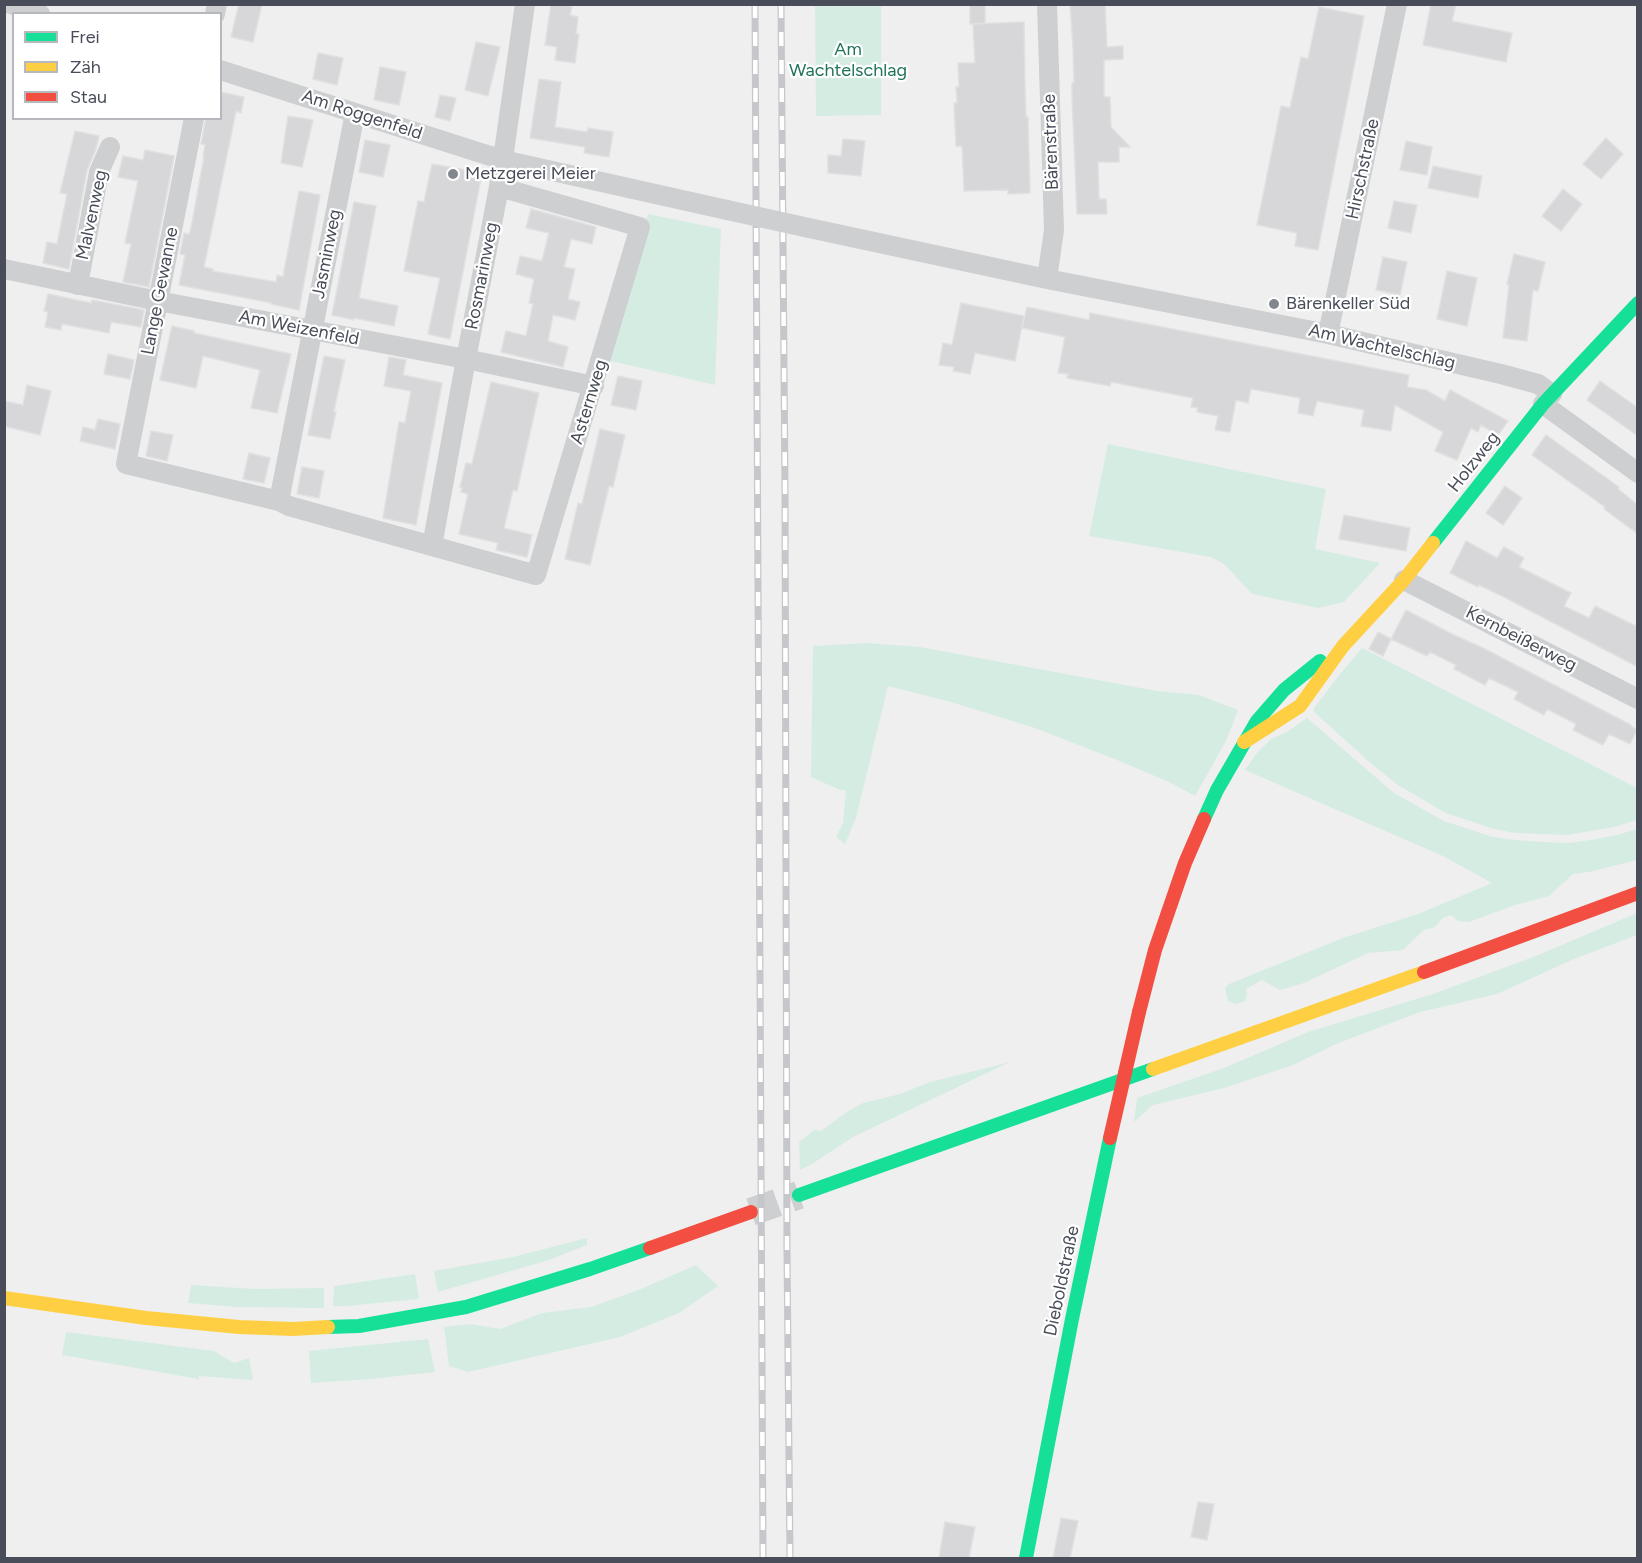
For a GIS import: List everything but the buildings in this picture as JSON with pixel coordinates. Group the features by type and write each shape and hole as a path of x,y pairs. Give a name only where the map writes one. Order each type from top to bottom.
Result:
{"main road":[{"name":"Holzweg","path":"1244,742 1300,706 1343,646 1404,580 1547,399 1638,303"},
{"name":"Holzweg","path":"1139,1012 1155,950 1185,863 1217,790 1257,721 1284,690 1343,646"},
{"path":"799,1195 1455,961 1638,893"},
{"name":"Dieboldstraße","path":"1026,1558 1072,1319 1139,1012"},
{"path":"4,1298 146,1318 239,1327 293,1329 359,1326 466,1307 590,1269 751,1212"}],"street":[{"path":"12,4 34,12"},
{"name":"Rosmarinweg","path":"432,546 499,186 525,4"},
{"name":"Bärenstraße","path":"1047,4 1054,230 1047,279"},
{"name":"Hirschstraße","path":"1328,334 1397,4"},
{"name":"Am Roggenfeld","path":"222,71 503,160"},
{"name":"Jasminweg","path":"279,501 355,113"},
{"name":"Lange Gewanne","path":"194,120 126,464 279,501"},
{"name":"Malvenweg","path":"78,285 99,172 110,147"},
{"name":"Am Wachtelschlag","path":"503,160 1047,279 1328,334 1520,379 1538,384 1547,399 1638,473"},
{"name":"Asternweg","path":"432,546 536,575 640,227 499,186"},
{"name":"Am Weizenfeld","path":"4,269 594,386"},
{"path":"279,501 289,506 432,546"},
{"name":"Kernbeißerweg","path":"1404,580 1638,699"}],"green space":[{"name":"Am Wachtelschlag","path":"815,5 881,5 881,115 816,116"},
{"path":"648,214 721,229 715,385 607,360"},
{"path":"1108,444 1326,489 1315,549 1380,563 1344,602 1318,608 1252,594 1224,564 1211,557 1089,536"},
{"path":"866,643 920,647 1157,691 1199,695 1238,710 1226,741 1195,796 1169,782 1035,728 951,702 888,686 856,818 845,844 836,837 843,823 846,790 840,790 811,777 813,646"},
{"path":"1362,648 1637,788 1637,820 1614,827 1568,835 1515,833 1494,829 1446,813 1398,785 1314,712 1314,708"},
{"path":"1307,718 1394,793 1444,821 1493,837 1543,842 1568,843 1591,840 1637,829 1637,860 1573,874 1549,896 1515,905 1469,922 1458,921 1451,915 1443,918 1435,927 1424,930 1403,950 1368,953 1304,983 1280,990 1262,980 1246,989 1245,1001 1236,1004 1228,1001 1225,988 1229,984 1343,938 1418,914 1492,883 1445,857 1245,770 1271,739 1287,732"},
{"path":"1637,913 1637,935 1574,959 1497,994 1420,1012 1336,1044 1293,1065 1224,1088 1153,1105 1134,1122 1137,1098 1224,1068 1308,1032 1433,994 1536,956"},
{"path":"1010,1062 853,1137 800,1170 799,1142 814,1130 821,1131 863,1103 900,1094 930,1082"},
{"path":"587,1238 587,1245 549,1260 438,1292 434,1271 513,1257"},
{"path":"696,1265 718,1286 679,1313 620,1337 468,1372 449,1366 444,1327 470,1324 500,1329 542,1313 591,1307 641,1289"},
{"path":"415,1274 419,1299 333,1306 334,1286"},
{"path":"191,1285 255,1289 324,1288 324,1308 236,1307 188,1303"},
{"path":"66,1332 214,1351 234,1363 249,1358 253,1380 199,1376 199,1379 62,1355"},
{"path":"428,1339 435,1372 311,1383 309,1351"}],"tunnel":[{"path":"751,1212 799,1195"}],"railway":[{"path":"755,4 763,1558"},
{"path":"781,4 790,1558"}],"traffic: fast":[{"path":"1433,543 1543,404 1638,303"},
{"path":"1204,819 1217,790 1257,721 1284,690 1320,661"},
{"path":"799,1195 1153,1069"},
{"path":"1026,1558 1110,1138"},
{"path":"328,1327 359,1326 466,1307 650,1248"}],"traffic: slow":[{"path":"1244,742 1300,706 1343,646 1404,580 1433,543"},
{"path":"1153,1069 1424,972"},
{"path":"4,1298 146,1318 239,1327 293,1329 328,1327"}],"traffic: jam":[{"path":"1139,1012 1155,950 1185,863 1204,819"},
{"path":"1424,972 1638,893"},
{"path":"1110,1138 1139,1012"},
{"path":"650,1248 751,1212"}],"place":[{"name":"Metzgerei Meier","path":"453,174"},
{"name":"Bärenkeller Süd","path":"1274,304"}]}
